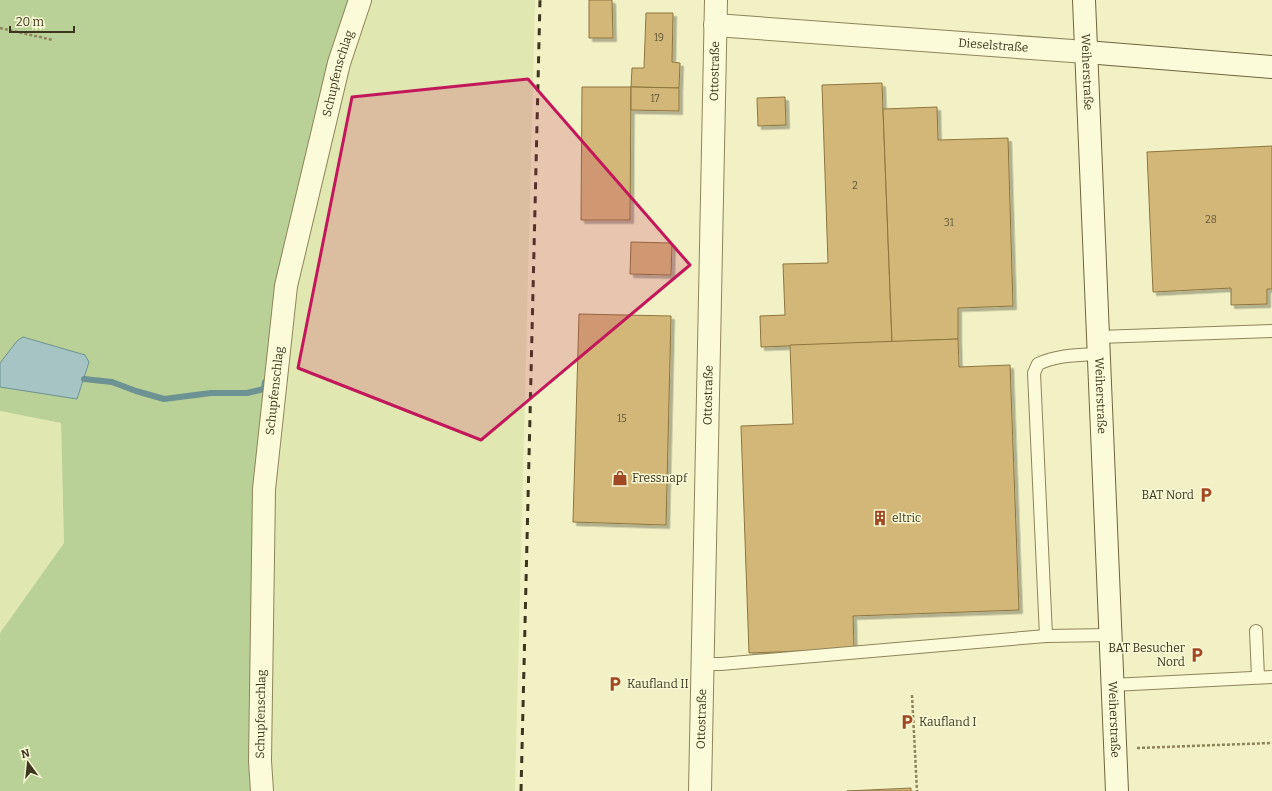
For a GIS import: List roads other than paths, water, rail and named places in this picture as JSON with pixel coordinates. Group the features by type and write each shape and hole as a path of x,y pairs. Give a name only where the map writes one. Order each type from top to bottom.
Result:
{"street":[{"name":"Schupfenschlag","path":"262,791 260,761 264,489 286,286 339,63 360,0"},
{"name":"Ottostraße","path":"700,791 716,0"},
{"name":"Weiherstraße","path":"1084,0 1117,791"},
{"name":"Dieselstraße","path":"715,25 1272,67"}],"lane":[{"path":"1046,636 1034,373 1038,364 1049,359 1069,355 1098,346 1272,331"},
{"path":"1256,631 1258,677"},
{"path":"703,664 721,664 1046,636 1110,634"},
{"path":"1112,685 1272,676"}],"water":[{"path":"23,337 85,355 89,362 77,399 0,387 0,363 17,341"}],"waterway":[{"path":"84,379 112,382 164,399 211,393 247,393 264,389 265,382"}],"railway":[{"path":"521,791 540,0"}],"place":[{"name":"Fressnapf","path":"620,478"},
{"name":"BAT Nord","path":"1206,495"},
{"name":"eltric","path":"880,518"},
{"name":"BAT Besucher Nord","path":"1197,655"},
{"name":"Kaufland II","path":"615,684"},
{"name":"Kaufland I","path":"907,722"}]}
